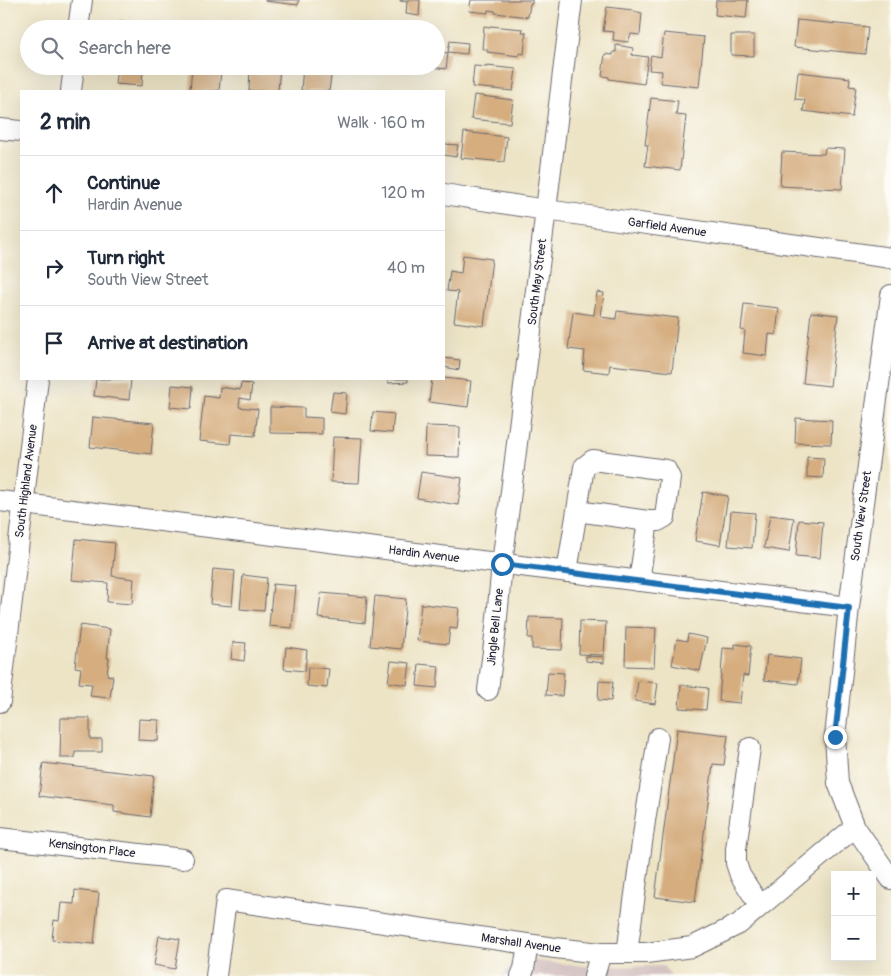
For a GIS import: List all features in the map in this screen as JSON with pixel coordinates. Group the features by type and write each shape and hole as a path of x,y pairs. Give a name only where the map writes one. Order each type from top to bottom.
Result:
{"street":[{"path":"79,20 82,0"},
{"name":"South May Street","path":"502,564 572,0"},
{"path":"71,90 73,75"},
{"path":"0,128 20,131"},
{"name":"Garfield Avenue","path":"445,194 891,258"},
{"name":"South View Street","path":"891,295 849,608 835,737 838,784 856,827 891,879"},
{"name":"South Highland Avenue","path":"0,702 38,380"},
{"path":"567,572 584,467 593,460 666,470 670,478 665,517 658,521 577,511"},
{"name":"Hardin Avenue","path":"0,501 849,608"},
{"path":"639,581 648,521"},
{"name":"Jingle Bell Lane","path":"488,690 502,564"},
{"path":"627,953 643,830 658,738"},
{"path":"750,748 736,849 736,863 740,875 760,906"},
{"name":"Marshall Avenue","path":"216,976 226,900 601,953 646,953 692,947 739,924 856,827"},
{"name":"Kensington Place","path":"0,838 183,859"},
{"path":"521,976 528,944"},
{"path":"594,976 601,953"}],"shaded area":[{"path":"518,959 594,967 663,966 672,976 502,976"}],"building":[{"path":"265,0 299,0 298,5"},
{"path":"400,0 420,0 419,16 406,14 407,2"},
{"path":"471,0 532,0 532,4 530,4 528,17 495,13 495,11 488,10 488,13 469,11"},
{"path":"716,0 748,0 746,18 715,15"},
{"path":"607,7 642,13 640,35 631,34 628,42 613,40 614,32 603,31"},
{"path":"797,20 868,27 865,54 794,47"},
{"path":"484,26 523,29 522,32 526,32 524,54 519,53 519,56 487,52 487,49 482,49"},
{"path":"664,33 704,37 699,87 661,83 662,71 649,70 651,55 661,57"},
{"path":"731,35 754,35 754,56 731,55"},
{"path":"450,41 468,43 467,54 448,52"},
{"path":"616,45 633,48 632,55 648,57 644,84 609,79 609,77 602,76 605,54 613,55 613,52 616,52"},
{"path":"445,52 448,53 445,69"},
{"path":"474,66 516,69 513,91 472,87"},
{"path":"798,72 850,78 849,86 856,87 852,117 803,111 805,100 795,99"},
{"path":"116,75 143,75 142,86 115,84"},
{"path":"191,75 221,75 219,90 190,90"},
{"path":"250,75 279,75 278,90 249,90"},
{"path":"302,75 331,75 329,90 301,90"},
{"path":"474,95 513,100 510,123 471,119"},
{"path":"651,98 678,101 676,115 686,116 680,170 645,166 648,145 645,145"},
{"path":"464,132 507,137 504,162 461,158"},
{"path":"445,144 458,145 456,157 445,155"},
{"path":"825,148 845,149 842,189 780,186 782,152 824,154"},
{"path":"463,255 492,259 484,326 454,322 458,292 447,291 450,271 461,273"},
{"path":"597,292 604,293 601,317 616,319 617,311 678,318 672,372 610,365 609,373 583,370 585,351 568,349 573,312 594,315"},
{"path":"744,304 779,308 776,335 769,334 767,356 743,353 745,331 741,330"},
{"path":"811,312 838,315 830,386 803,383"},
{"path":"445,358 460,360 459,370 445,367"},
{"path":"445,378 471,381 468,407 429,402 432,380 445,380"},
{"path":"96,380 131,380 129,400 94,396"},
{"path":"388,380 408,380 408,382 388,383"},
{"path":"241,383 252,384 250,400 240,398 239,407 258,409 255,436 231,434 230,444 199,441 204,396 219,398 220,387 240,390"},
{"path":"172,385 193,387 191,409 170,407"},
{"path":"333,392 347,393 345,414 330,412"},
{"path":"270,407 304,408 304,417 322,418 322,434 270,433"},
{"path":"373,412 394,414 392,433 371,431"},
{"path":"93,417 154,423 151,454 90,447"},
{"path":"796,418 832,420 831,444 795,443"},
{"path":"426,426 460,427 459,457 425,456"},
{"path":"333,437 362,438 359,483 331,482"},
{"path":"807,457 824,458 823,478 807,477"},
{"path":"421,472 462,478 458,505 417,498"},
{"path":"703,492 728,496 720,545 695,541"},
{"path":"731,511 755,513 752,548 728,546"},
{"path":"770,515 794,518 789,552 764,548"},
{"path":"799,520 823,522 820,558 796,556"},
{"path":"76,539 115,543 112,576 134,579 132,604 107,602 108,583 72,580"},
{"path":"213,569 235,571 232,606 210,604"},
{"path":"243,575 267,578 264,611 240,609"},
{"path":"273,584 296,586 292,628 269,626"},
{"path":"321,593 367,597 365,623 318,618"},
{"path":"375,596 406,599 401,649 370,646"},
{"path":"421,604 459,608 457,629 450,628 448,644 417,641"},
{"path":"529,617 563,618 562,650 532,649 532,638 528,638"},
{"path":"580,621 606,622 604,655 579,654"},
{"path":"80,625 110,629 107,675 113,676 110,698 90,696 92,684 79,683 81,668 75,667"},
{"path":"626,627 656,628 654,667 625,666"},
{"path":"688,634 707,638 700,671 672,665 677,639 687,641"},
{"path":"233,642 246,643 244,661 231,659"},
{"path":"735,644 751,646 748,676 743,675 740,703 719,701 723,648 735,649"},
{"path":"286,647 307,650 305,671 284,669"},
{"path":"767,655 801,659 798,684 764,680"},
{"path":"586,656 604,657 604,663 586,661"},
{"path":"391,661 410,663 407,685 388,682"},
{"path":"419,664 439,666 437,688 417,686"},
{"path":"308,667 329,669 327,688 307,686"},
{"path":"548,672 564,673 562,696 546,695"},
{"path":"599,681 613,682 611,701 598,700"},
{"path":"638,681 658,683 655,704 635,701"},
{"path":"681,685 708,688 706,710 679,708"},
{"path":"61,718 90,718 90,739 102,739 102,752 75,752 75,758 60,758"},
{"path":"139,719 159,720 158,741 138,740"},
{"path":"677,729 728,735 724,765 713,764 695,902 655,897"},
{"path":"43,763 154,776 150,817 114,812 114,805 39,796"},
{"path":"75,890 99,893 94,944 52,940 54,920 59,921 61,903 74,904"},
{"path":"159,936 180,939 175,969 154,965"}],"route":[{"path":"502,564 849,608 835,737"}]}
